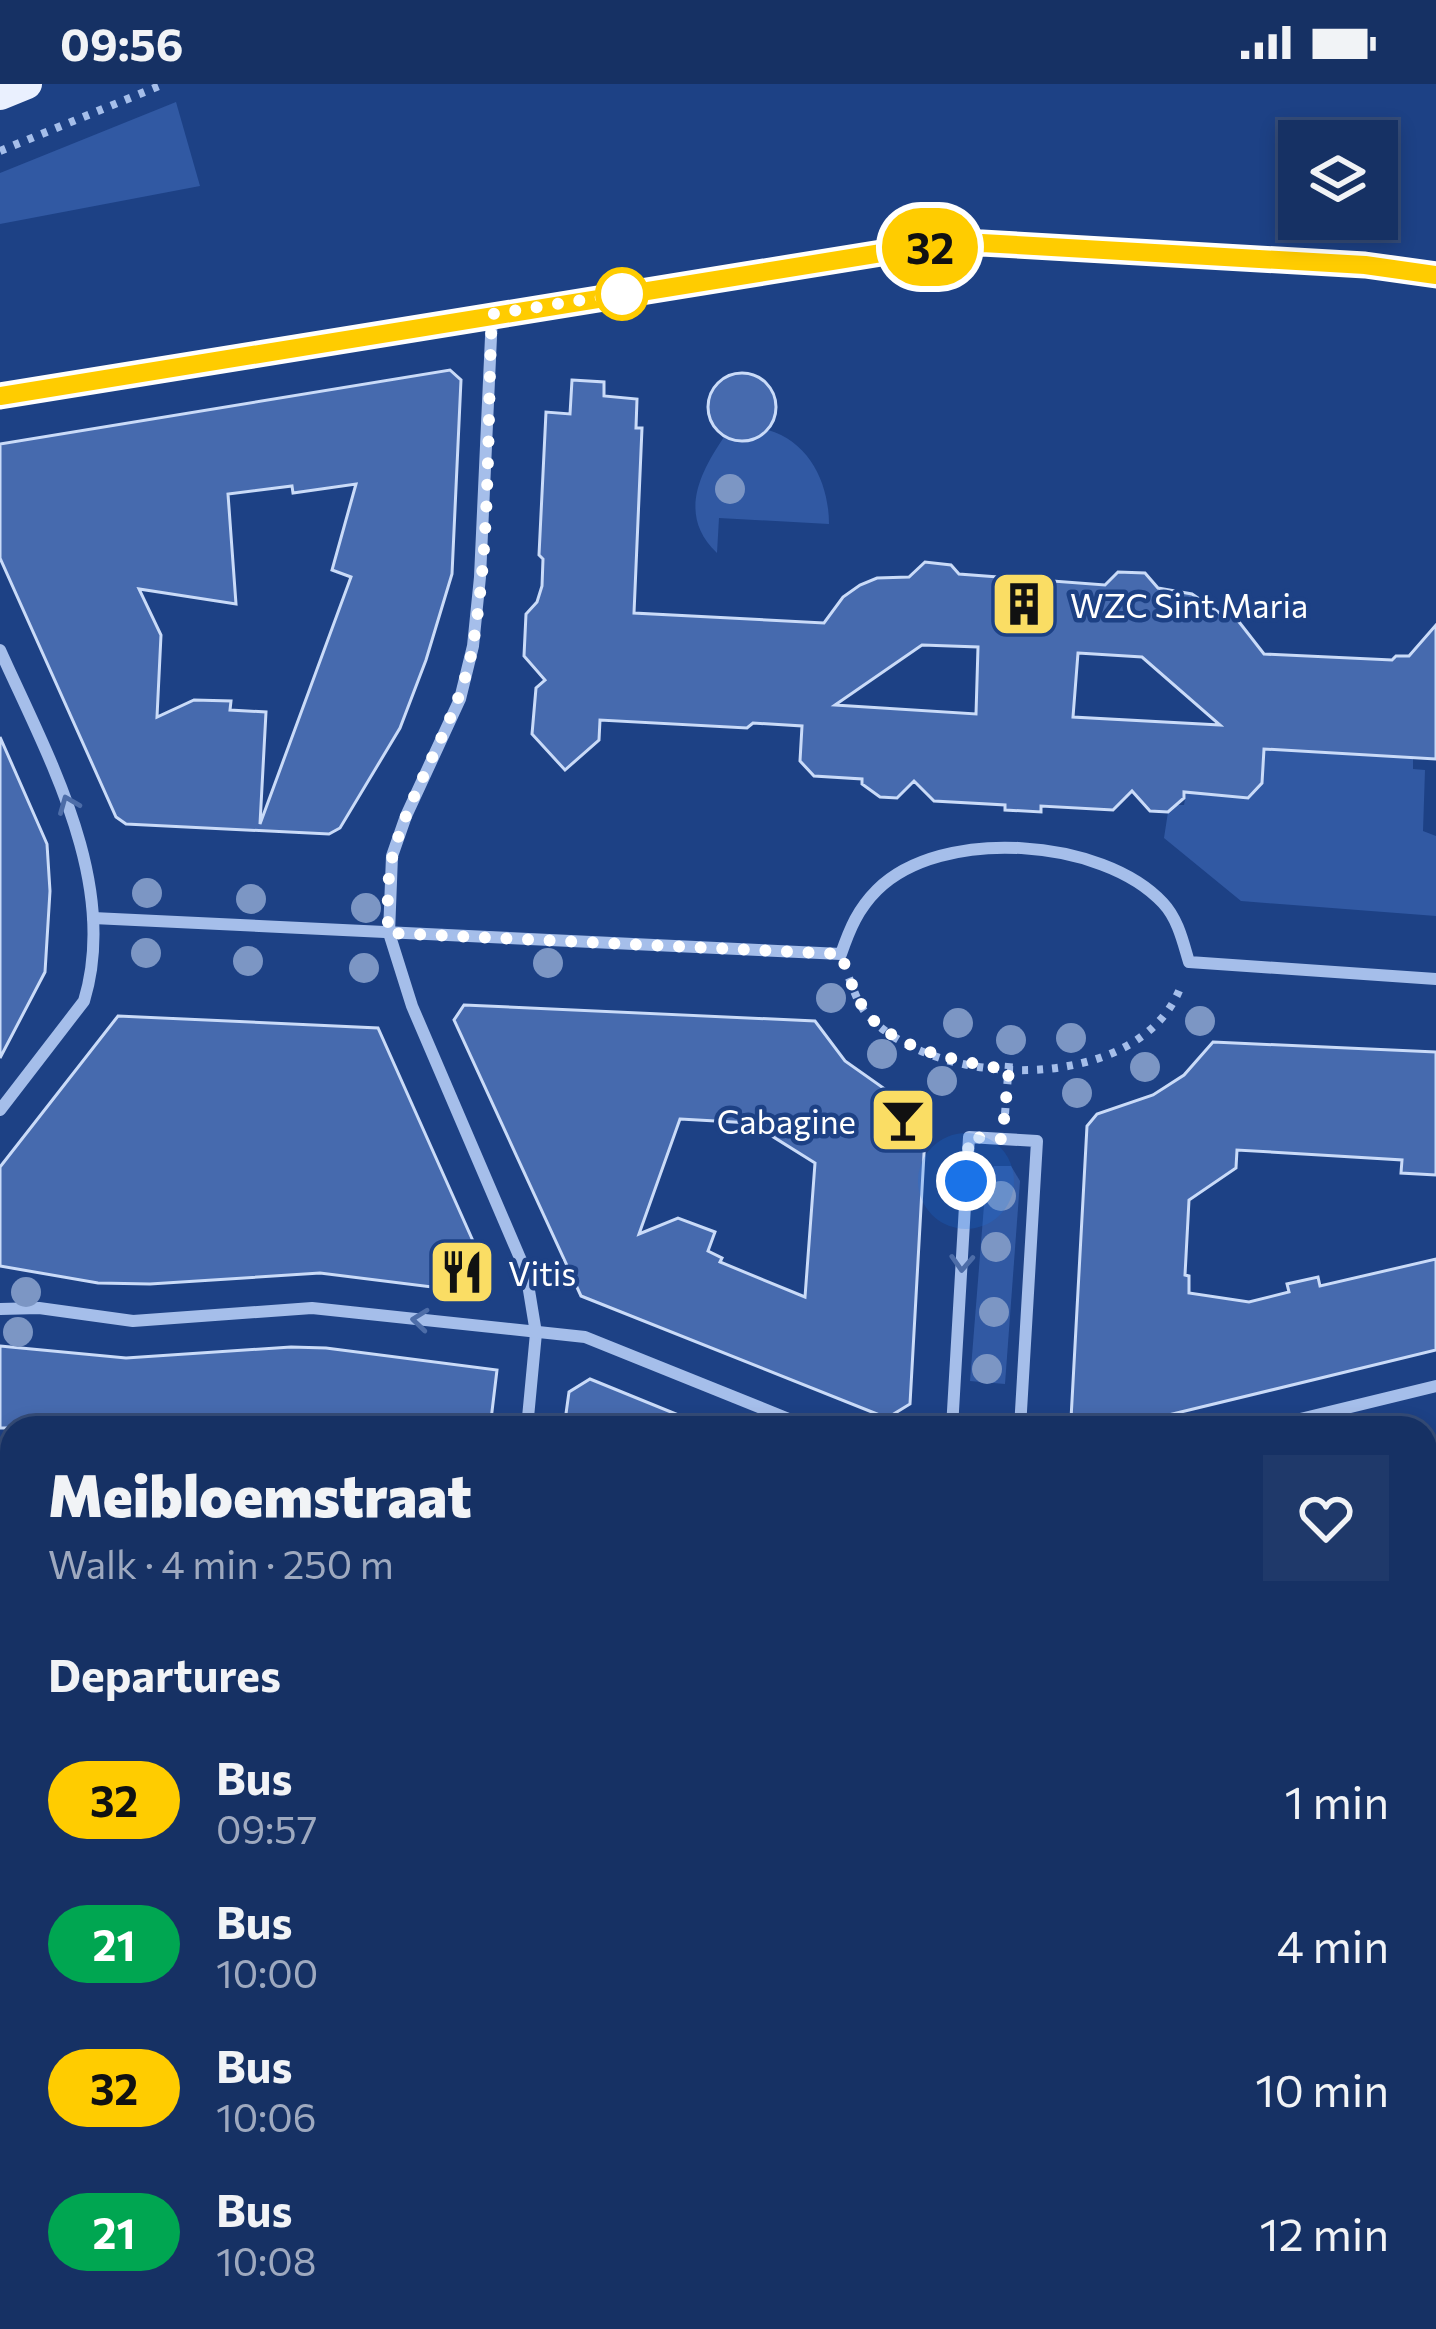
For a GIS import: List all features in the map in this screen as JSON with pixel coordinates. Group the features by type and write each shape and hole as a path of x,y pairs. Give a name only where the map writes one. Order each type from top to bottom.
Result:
{"main road":[{"path":"0,95 27,84"}],"street":[{"path":"0,397 906,249 982,243 1365,265 1436,274"},
{"path":"492,314 473,646 460,700 392,856 388,933 412,1006 526,1272 536,1333 528,1416"},
{"path":"0,650 70,805 93,918 84,1001 0,1110"},
{"path":"93,918 841,954 852,920 880,886 924,860 975,848 1016,848 1071,857 1126,876 1163,903 1180,932 1189,962 1436,979"},
{"path":"953,1416 969,1137 1037,1141 1021,1416"},
{"path":"3,1308 133,1321 311,1308 584,1337 781,1416"},
{"path":"1313,1416 1436,1386"}],"path":[{"path":"0,151 164,84"},
{"path":"841,954 865,1012 898,1036 934,1056 1009,1070 1055,1069 1100,1060 1148,1036 1179,993 1189,962"},
{"path":"1002,1139 1010,1050"}],"shaded area":[{"path":"176,102 200,186 0,224 0,173"},
{"path":"768,430 795,444 814,466 825,494 829,524 719,518 717,553 698,524 696,495 701,480 724,437 752,440"},
{"path":"1256,749 1413,757 1413,769 1425,770 1423,831 1436,836 1436,916 1241,901 1164,838 1168,812 1174,805 1184,805 1187,787"},
{"path":"994,1166 1011,1166 1020,1181 1005,1384 970,1381 986,1180"}],"building":[{"path":"450,370 461,380 452,574 400,728 340,828 329,834 126,824 116,817 0,558 0,444","holes":["356,484 332,570 351,577 260,824 266,712 230,710 231,701 194,700 157,717 161,635 139,589 236,604 228,494 292,486 293,493"]},
{"path":"742,373 766,383 776,407 766,431 742,441 718,431 708,407 718,383"},
{"name":"WZC Sint Maria","path":"572,380 604,382 604,396 637,399 636,428 642,428 634,613 824,623 843,597 860,585 877,578 909,577 925,562 951,565 959,574 1105,585 1118,572 1145,573 1158,588 1192,594 1221,614 1229,609 1264,654 1392,660 1409,656 1436,625 1436,759 1264,749 1262,783 1248,798 1184,792 1184,798 1168,812 1150,811 1132,791 1113,810 1041,806 1041,812 934,801 914,781 897,798 880,797 862,779 814,776 800,761 802,726 753,723 747,728 600,720 599,740 565,770 532,734 536,688 545,680 524,656 526,614 542,586 539,555 546,412 570,414","holes":["922,645 978,647 976,714 835,705","1078,653 1142,657 1220,725 1073,717"]},
{"path":"0,737 47,844 50,891 45,972 0,1058"},
{"path":"464,1005 815,1021 845,1061 896,1097 921,1106 926,1118 910,1404 890,1416 581,1296 454,1020","holes":["680,1119 751,1123 815,1163 805,1297 720,1262 722,1258 708,1251 715,1232 678,1218 639,1234"]},
{"path":"118,1016 378,1028 481,1259 471,1286 456,1290 320,1273 98,1283 0,1266 0,1167"},
{"path":"1213,1042 1436,1052 1436,1175 1401,1173 1402,1160 1237,1150 1236,1168 1189,1200 1185,1275 1189,1276 1189,1293 1249,1302 1289,1292 1287,1284 1318,1277 1320,1286 1436,1259 1436,1350 1164,1416 1071,1416 1087,1126 1097,1114 1153,1095 1184,1075"},
{"path":"0,1346 126,1358 326,1348 497,1370 491,1416 0,1416"},
{"path":"590,1379 681,1416 566,1416 569,1392"}],"bus line":[{"name":"32","path":"0,396 906,249 982,243 1365,265 1436,275"}],"place":[{"name":"WZC Sint Maria","path":"1024,604"},
{"name":"Cabagine","path":"903,1120"},
{"name":"Vitis","path":"462,1272"}],"route":[{"path":"622,294 492,314 473,646 460,700 392,856 388,933 841,954 865,1012 898,1036 934,1056 1009,1070 1002,1139 969,1137 966,1181"}]}
